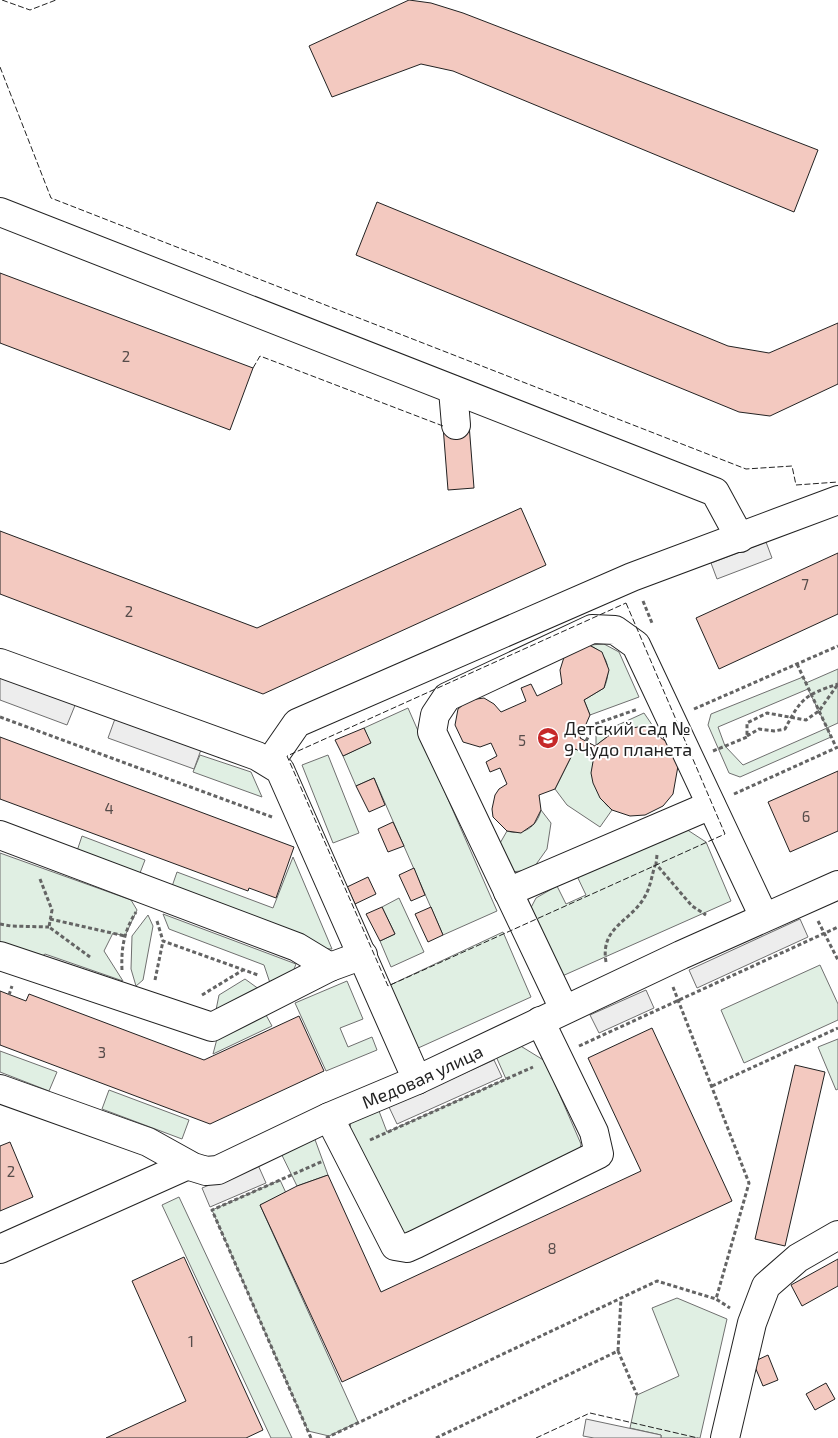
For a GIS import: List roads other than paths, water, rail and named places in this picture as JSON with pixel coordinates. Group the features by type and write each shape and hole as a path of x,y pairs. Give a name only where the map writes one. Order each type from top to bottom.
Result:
{"street":[{"path":"0,212 715,492 740,538"},
{"path":"453,390 456,425"},
{"path":"270,762 297,723 632,577 838,500"},
{"path":"564,1009 432,732 435,715 447,697 592,629 615,630 636,645 662,700 720,801 764,917"},
{"path":"0,663 270,762 280,770 417,1080"},
{"path":"508,892 720,801"},
{"path":"0,835 297,947 330,967"},
{"name":"Медовая улица","path":"0,1249 197,1168 218,1170 330,1117 417,1080 564,1009 731,932 838,885"},
{"path":"0,956 212,1027 330,967 363,955"},
{"path":"330,1117 395,1246 407,1248 416,1244 599,1154 594,1132 540,1021"},
{"path":"0,1089 148,1142 197,1168"},
{"path":"0,1111 26,1099"},
{"path":"725,1438 752,1323 766,1286 798,1258 838,1236"}],"place":[{"name":"Детский сад № 9 Чудо планета","path":"548,738"}]}
